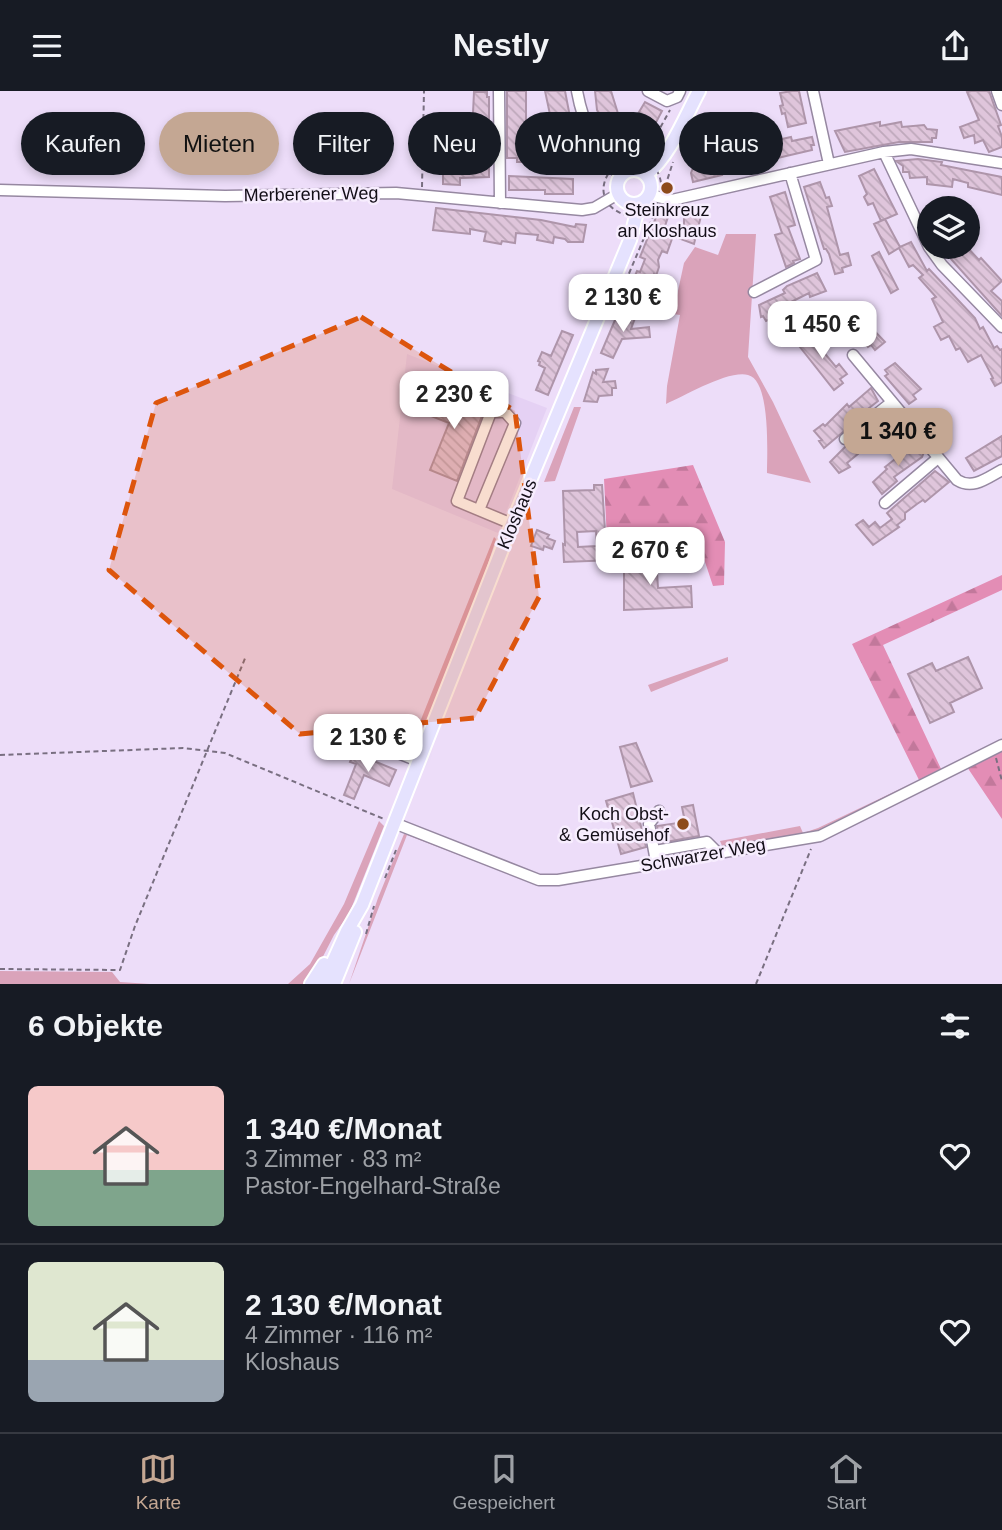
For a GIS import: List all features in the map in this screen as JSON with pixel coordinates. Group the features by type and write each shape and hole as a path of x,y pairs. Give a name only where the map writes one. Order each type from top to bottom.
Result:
{"main road":[{"path":"665,148 699,91"},
{"path":"617,175 617,185 612,197 636,210 640,203 654,197 651,175"},
{"name":"Kloshaus","path":"358,913 512,524 630,240 636,210"},
{"path":"311,984 346,920 358,913"},
{"path":"323,984 358,913"},
{"path":"334,984 356,929 358,913"},
{"path":"341,984 359,935 358,913"}],"street":[{"path":"499,91 500,203"},
{"path":"577,91 581,112"},
{"path":"648,91 667,101 679,94"},
{"path":"813,91 829,164"},
{"path":"997,91 1002,105"},
{"path":"654,197 672,200 884,152 911,149 1002,163"},
{"path":"884,152 917,222"},
{"path":"754,292 816,260 790,173"},
{"name":"Merberener Weg","path":"0,190 225,196 334,193 422,195 582,210 594,208 612,197"},
{"path":"938,259 1002,327"},
{"path":"853,355 938,458 963,484 979,483 1002,470"},
{"path":"845,439 892,402"},
{"path":"479,510 515,423 505,412 491,412 457,502 512,524"},
{"path":"885,503 938,458"},
{"path":"358,737 418,761"},
{"name":"Schwarzer Weg","path":"394,823 539,880 558,880 820,836 998,747"},
{"path":"655,864 649,824 659,811"},
{"path":"655,851 707,842 718,853"}],"path":[{"path":"422,195 424,91"},
{"path":"665,120 679,94"},
{"path":"612,197 605,184 614,175"},
{"path":"617,302 662,180 656,175"},
{"path":"0,969 120,970 135,926 246,656"},
{"path":"998,747 1002,781"},
{"path":"0,755 183,748 225,753 394,823"},
{"path":"756,984 812,846 810,837"},
{"path":"382,885 396,851"},
{"path":"362,943 377,896"}],"highlighted area":[{"path":"361,317 515,411 539,597 475,718 300,734 109,570 156,403"}],"shaded area":[{"path":"726,234 756,234 748,357 773,402 811,483 767,473 764,403 761,390 748,375 729,376 666,404 680,315 673,314 684,263 695,247 718,255"},
{"path":"407,354 547,408 498,533 392,489"},
{"path":"574,407 581,407 555,481 544,482"},
{"path":"494,537 496,539 475,604 415,750 410,747"},
{"path":"728,657 728,661 651,692 648,685"},
{"path":"919,780 920,782 815,832 723,848 720,841 800,826 803,833"},
{"path":"379,821 384,826 349,914 334,935 313,976 305,984 288,984 310,964 344,904"},
{"path":"404,834 411,835 541,884 526,881 407,835 349,984 378,898"},
{"path":"733,855 551,886 541,884"},
{"path":"0,971 112,972 120,982 150,984 0,984"}],"green space":[{"path":"693,465 725,542 724,585 713,586 697,538 607,540 604,479"},
{"path":"1002,575 1002,590 883,645 942,771 920,782 852,644"},
{"path":"1002,749 1002,819 967,767"}],"building":[{"path":"507,91 526,91 526,112 515,112 515,158 507,158"},
{"path":"545,91 565,91 569,112 549,112"},
{"path":"595,91 611,91 618,112 597,110"},
{"path":"799,91 806,123 788,127 785,113 782,112 780,106 783,105 780,93"},
{"path":"989,91 1001,125 998,126 1002,147 989,152 983,140 975,143 974,135 964,138 960,127 979,120 967,92"},
{"path":"474,92 487,92 489,112 473,112"},
{"path":"645,102 661,112 639,112"},
{"path":"880,122 880,126 901,122 902,127 924,125 927,129 937,130 936,138 932,138 932,142 899,142 845,152 835,131"},
{"path":"791,137 792,141 812,137 814,145 811,145 812,150 783,157 783,139"},
{"path":"918,159 1002,177 1002,195 968,187 968,183 953,179 952,187 927,184 927,177 910,178 909,172 903,172 903,166 896,161"},
{"path":"874,169 897,214 881,221 873,203 868,205 864,197 867,194 859,176"},
{"path":"443,175 489,175 460,178 460,185 443,184"},
{"path":"691,175 722,175 693,182"},
{"path":"509,176 573,179 573,194 545,194 545,190 509,190"},
{"path":"820,182 832,206 827,207 840,255 848,253 851,265 842,268 843,272 835,274 804,187"},
{"path":"785,192 795,225 788,227 800,259 786,267 775,235 782,233 770,197"},
{"path":"666,207 703,208 694,244 673,236 667,253 662,251 658,260 659,267 653,277 658,279 655,286 650,284 645,289 637,289 639,283 634,278 637,271 640,272 645,259 640,257 659,210 663,212","holes":["676,211 684,214 684,233 665,226 669,214"]},
{"path":"436,208 541,220 575,227 576,224 586,225 583,242 568,242 554,237 553,243 537,240 538,235 516,233 515,243 502,241 501,244 484,241 486,232 470,229 470,234 433,230"},
{"path":"885,219 900,247 911,242 917,259 920,259 927,271 929,269 975,318 980,329 983,327 994,348 997,346 1002,349 1002,382 995,386 981,355 968,362 960,348 956,350 949,336 941,340 934,327 943,322 932,299 936,297 919,278 923,275 913,265 909,267 899,248 889,254 874,224"},
{"path":"879,252 898,289 891,293 872,256"},
{"path":"981,258 1002,281 991,291 1002,301 1002,316 951,259"},
{"path":"817,273 826,291 810,297 809,293 785,305 788,311 766,321 761,317 759,305 785,293 783,290 787,286"},
{"path":"862,303 868,311 862,318 885,342 875,350 871,345 868,347 854,330 836,345 829,336 838,329 835,325"},
{"path":"621,313 629,313 635,318 631,329 649,327 650,337 622,339 613,358 601,353 615,320 618,321"},
{"path":"562,331 573,335 548,395 536,390 545,368 539,365 538,361 542,352 551,356"},
{"path":"810,332 836,367 839,364 847,374 840,379 843,383 834,390 796,342"},
{"path":"895,363 921,389 913,395 916,399 909,404 885,376 888,374 885,370"},
{"path":"608,369 603,382 615,381 616,388 612,388 612,395 599,396 597,402 584,401 593,372 596,374 596,370"},
{"path":"437,388 485,408 457,481 430,470 449,423 426,414"},
{"path":"871,388 878,401 864,412 861,409 849,419 849,427 824,448 819,441 822,440 814,431 823,424 825,426 847,404 849,407"},
{"path":"889,414 899,426 883,441 882,438 866,451 864,449 847,463 850,467 839,473 830,462 846,446"},
{"path":"1002,436 1002,456 974,471 966,458"},
{"path":"914,444 924,452 922,457 894,477 897,481 882,494 873,482 887,469 885,467"},
{"path":"935,471 949,482 925,502 923,500 905,513 905,519 897,525 899,527 873,545 856,525 863,520 869,527 875,522 880,528 892,519 887,513"},
{"path":"594,485 602,485 606,546 614,545 614,560 564,562 563,491 594,490","holes":["596,531 597,546 578,547 577,532"]},
{"path":"537,530 555,541 552,549 544,546 543,550 531,546"},
{"path":"656,556 658,588 691,586 692,607 624,610 624,558"},
{"path":"968,657 982,688 950,703 954,712 930,723 908,674 932,663 936,671"},
{"path":"636,743 652,781 631,787 620,747"},
{"path":"354,753 396,770 389,786 364,775 354,799 344,795 356,764 350,762"},
{"path":"633,793 646,847 621,854 606,801"},
{"name":"Koch Obst- & Gemüsehof","path":"693,805 699,836 660,843 657,826 685,822 682,807"}],"place":[{"name":"Steinkreuz an Kloshaus","path":"667,188"},
{"name":"Koch Obst- & Gemüsehof","path":"683,824"}]}
